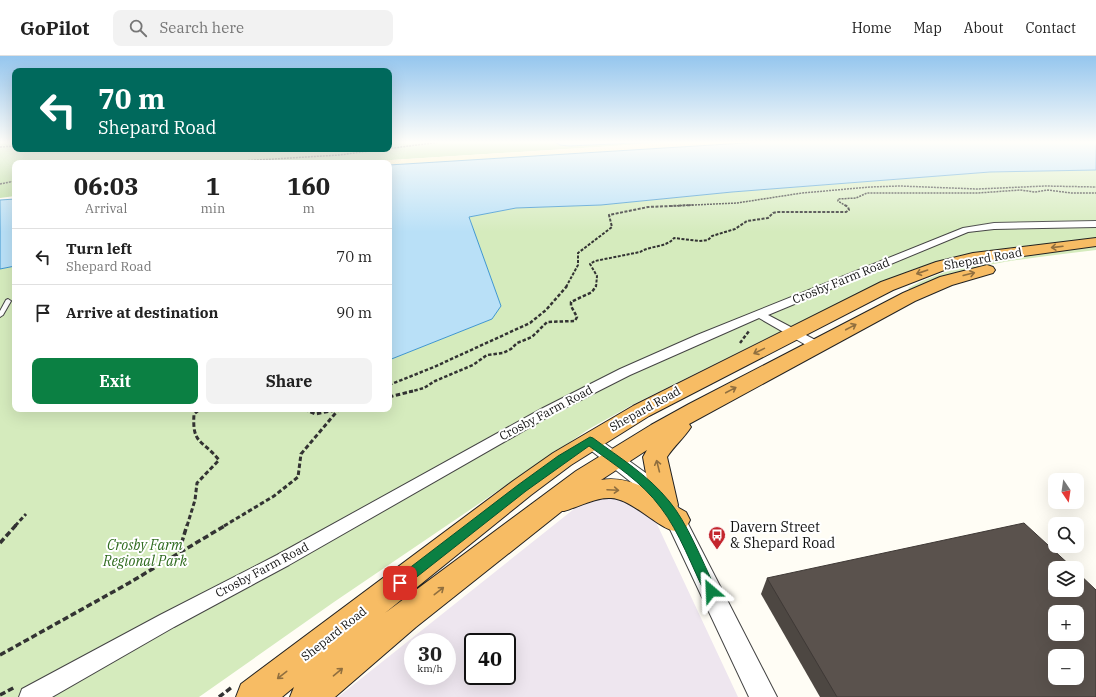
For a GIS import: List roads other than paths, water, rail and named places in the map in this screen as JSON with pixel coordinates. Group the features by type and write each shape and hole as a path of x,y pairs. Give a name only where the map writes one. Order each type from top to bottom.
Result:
{"highway":[{"name":"Shepard Road","path":"254,697 522,488 562,459 680,389 794,334 887,286 942,265 972,258 1096,242"},
{"name":"Shepard Road","path":"308,697 405,617 585,478 697,409 908,297 933,286 957,277 1007,266 1096,254"},
{"path":"670,512 655,457 664,443 697,409"},
{"path":"549,507 586,493 610,488 629,491 670,512"}],"street":[{"name":"Crosby Farm Road","path":"30,697 167,621 283,560 548,410 625,372 754,320 966,230 994,226 1096,224"},
{"path":"754,320 794,334 817,346"},
{"path":"590,441 643,481 670,512 763,697"}],"lane":[{"path":"0,315 8,301"}],"water":[{"path":"392,172 995,172 732,192 601,205 516,208 469,217 501,306 492,319 392,359"},
{"path":"12,199 12,267 0,269 0,200"}],"place":[{"name":"Davern Street & Shepard Road","path":"717,550"}],"park label":[{"name":"Crosby Farm Regional Park","path":"145,554"}]}
